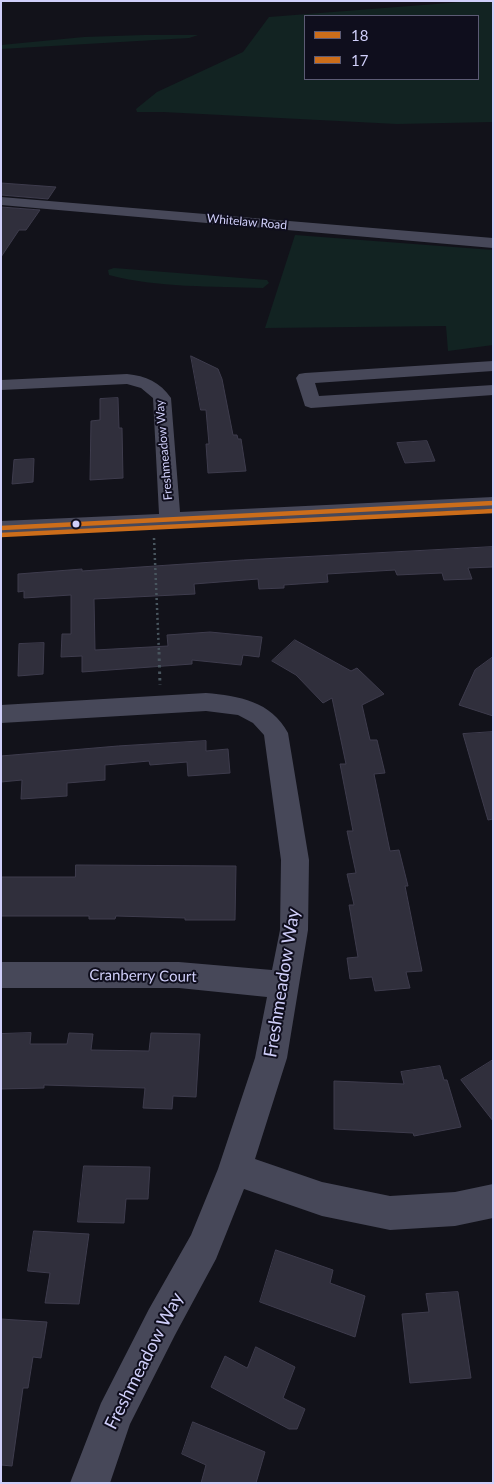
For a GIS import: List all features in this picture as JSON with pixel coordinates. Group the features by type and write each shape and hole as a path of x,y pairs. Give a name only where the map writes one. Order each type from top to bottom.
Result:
{"street":[{"name":"Whitelaw Road","path":"1,201 493,243"},
{"path":"493,366 305,378 311,402 493,390"},
{"name":"Freshmeadow Way","path":"1,385 127,379 142,381 156,388 162,398 161,520"},
{"path":"1,528 493,502"},
{"name":"Freshmeadow Way","path":"1,714 206,702 236,704 255,711 268,722 276,733 295,870 294,930 271,1058 235,1169 204,1247 162,1322 114,1416 90,1483"},
{"name":"Cranberry Court","path":"1,974 180,975 285,985"},
{"path":"235,1169 322,1199 390,1213 455,1209 493,1201"}],"path":[{"path":"161,520 162,704"}],"shaded area":[{"path":"493,1 493,122 397,124 137,112 136,109 157,92 243,52 269,17"},
{"path":"198,35 189,38 1,49 1,45 84,37"},
{"path":"295,235 493,250 493,345 448,351 446,326 265,328"},
{"path":"114,268 267,280 269,283 263,288 166,284 109,275 108,270"}],"building":[{"path":"1,183 56,187 48,199 1,195"},
{"path":"1,207 40,210 26,230 19,230 1,257"},
{"path":"191,356 218,369 222,379 233,435 237,435 238,439 241,439 246,471 208,473 206,444 209,444 206,410 201,410"},
{"path":"118,398 119,428 122,428 123,478 90,480 91,421 100,420 100,399"},
{"path":"427,441 435,461 405,463 397,443"},
{"path":"34,459 33,482 12,484 14,460"},
{"path":"493,547 493,567 468,568 472,579 444,580 442,573 397,575 395,570 327,574 328,582 284,585 284,588 259,589 258,579 194,584 195,594 94,599 95,650 168,646 167,635 210,632 262,637 259,657 243,655 241,665 192,660 192,664 82,672 82,656 61,657 62,634 71,634 71,595 24,598 24,591 18,592 18,574"},
{"path":"295,640 351,671 357,668 384,694 362,705 370,740 377,740 385,773 374,774 390,851 399,850 408,886 405,886 422,971 406,972 410,988 375,991 372,977 350,979 347,958 358,957 349,905 354,905 347,874 356,873 347,831 353,831 340,764 346,764 332,698 323,703 296,675 272,661"},
{"path":"44,643 43,674 18,676 19,644"},
{"path":"493,657 493,716 459,705 475,670"},
{"path":"493,732 493,819 488,820 463,734"},
{"path":"206,741 206,751 228,749 230,773 188,776 187,762 150,765 149,761 105,765 105,780 67,783 67,796 21,799 22,780 1,782 1,756"},
{"path":"76,865 236,866 235,920 185,920 185,918 116,916 115,919 89,919 89,916 1,916 1,877 75,877"},
{"path":"31,1033 30,1044 67,1044 69,1033 93,1034 91,1050 149,1051 151,1033 200,1034 196,1097 173,1096 172,1109 143,1108 145,1088 44,1085 44,1088 1,1089 1,1034"},
{"path":"493,1060 493,1121 461,1080"},
{"path":"440,1066 444,1080 447,1080 461,1127 414,1136 413,1133 334,1129 334,1081 404,1084 401,1072"},
{"path":"84,1166 150,1167 148,1199 126,1199 124,1223 78,1222"},
{"path":"34,1231 89,1234 79,1304 45,1303 50,1273 28,1271"},
{"path":"276,1250 333,1270 330,1283 365,1296 355,1337 260,1302"},
{"path":"458,1292 471,1378 410,1383 402,1314 429,1312 426,1294"},
{"path":"1,1319 47,1322 41,1358 33,1357 28,1388 23,1388 12,1466 1,1465"},
{"path":"256,1347 295,1367 283,1398 305,1409 297,1429 289,1429 211,1387 225,1356 247,1368"},
{"path":"193,1422 265,1452 256,1483 201,1483 206,1465 182,1454"}],"transit line":[{"name":"18","path":"1,528 493,503"},
{"name":"17","path":"1,535 493,511"}]}
